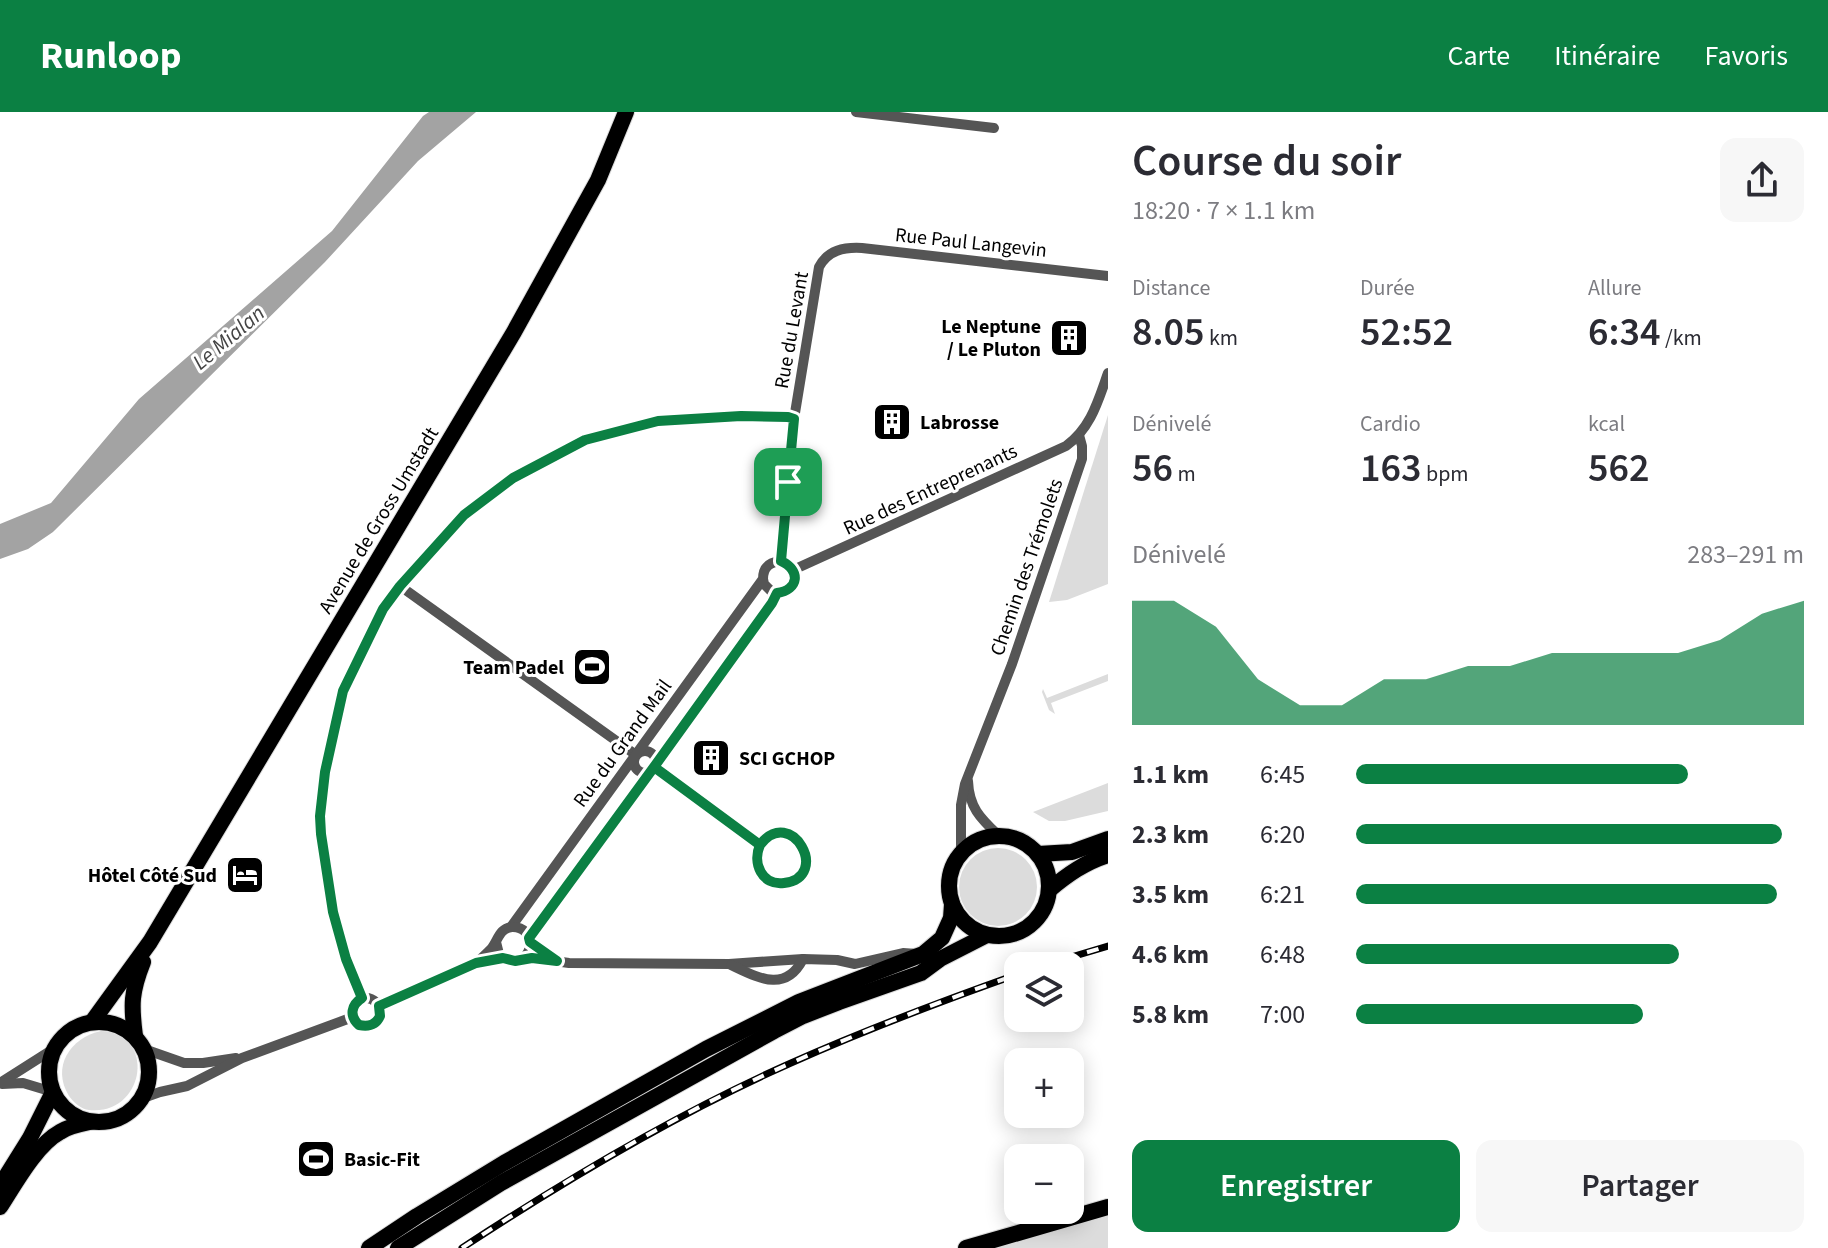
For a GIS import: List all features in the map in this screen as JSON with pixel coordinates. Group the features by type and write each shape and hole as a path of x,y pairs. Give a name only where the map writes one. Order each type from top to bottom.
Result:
{"main road":[{"name":"Avenue de Gross Umstadt","path":"92,1022 150,942 514,332 598,180 626,112"},
{"path":"369,1248 504,1163 706,1049 799,1002 923,954 942,938 951,918 949,886 954,864 961,853 980,840 998,835 1014,838 1038,854 1047,870 1047,903 1041,914 1023,931 999,937 975,931 957,915 952,904"},
{"path":"1038,854 1072,852 1108,839"},
{"path":"1049,890 1077,869 1108,855"},
{"path":"398,1248 501,1183 774,1031 803,1016 921,973 940,959 987,935"},
{"name":"Avenue de Gross Umstadt","path":"140,1042 132,1014 133,986 150,942"},
{"path":"92,1022 115,1024 140,1042 149,1065 149,1082 143,1098 127,1115 116,1120 90,1122 78,1119 59,1103 49,1077 50,1062 55,1048 71,1031 92,1022"},
{"path":"0,1186 30,1138 53,1092"},
{"path":"0,1207 49,1140 66,1128 90,1122"},
{"path":"966,1248 1108,1207"}],"street":[{"path":"856,112 994,128"},
{"name":"Rue Paul Langevin","path":"831,253 841,248 862,248 1108,276"},
{"name":"Rue du Levant","path":"781,561 794,419 819,267 831,253"},
{"name":"Chemin des Trémolets","path":"961,853 962,794 1012,664 1073,488 1082,459 1079,435 1095,411 1108,373"},
{"path":"362,998 346,959 333,912 320,816 325,772 343,691 383,609 400,586 464,515 513,478 585,440 658,421 741,416 794,419"},
{"name":"Rue des Entreprenants","path":"793,570 1066,446 1079,435"},
{"path":"781,561 793,570 795,579 789,590 777,593 767,589 763,579 770,564 781,561"},
{"name":"Rue du Grand Mail","path":"511,927 763,579"},
{"path":"400,586 636,755 642,751 649,752 655,760 654,767 760,845"},
{"name":"Rue du Grand Mail","path":"530,940 777,593"},
{"path":"968,775 968,792 973,807 998,835"},
{"path":"783,833 796,838 806,856 804,870 787,883 767,879 761,874 756,861 760,845 775,834 783,833"},
{"path":"476,963 501,932 511,927 522,929 530,940 557,961"},
{"path":"521,960 529,951 530,940"},
{"path":"496,942 496,948 503,958"},
{"path":"379,1006 476,963 503,958 569,963 729,964 803,959 855,964 903,953 923,954"},
{"path":"729,964 770,980 788,977 797,971 803,959"},
{"path":"362,998 372,999 379,1006 380,1016 374,1024 359,1025 353,1017 353,1006 362,998"},
{"path":"143,1098 187,1086 242,1058 353,1017"},
{"path":"140,1042 184,1063 242,1058"},
{"path":"0,1084 55,1048"},
{"path":"0,1084 23,1083 53,1092"}],"shaded area":[{"path":"1108,415 1108,584 1067,600 1049,602"},
{"path":"1108,674 1108,681 1051,703 1055,714 1049,710 1043,689 1047,698"},
{"path":"1108,783 1108,811 1065,821 1049,821 1033,812"},
{"path":"998,848 1013,851 1026,859 1034,872 1037,887 1034,902 1026,915 1013,923 998,926 983,923 970,915 962,902 959,887 962,872 970,859 983,851"},
{"path":"101,1031 119,1036 131,1045 137,1059 137,1074 132,1088 122,1101 108,1108 89,1110 69,1096 62,1075 63,1065 80,1040"},
{"path":"1108,1207 1108,1248 966,1248 1049,1224 1084,1224 1084,1214"}],"water":[{"name":"Le Mialan","path":"429,112 476,112 418,161 325,262 53,532 28,549 0,559 0,524 51,503 139,399 332,231"}],"railway":[{"path":"1084,953 1108,946"},
{"path":"462,1248 623,1149 748,1083 875,1027 1004,979"}],"place":[{"name":"Le Neptune / Le Pluton","path":"1069,338"},
{"name":"Labrosse","path":"892,422"},
{"name":"Team Padel","path":"592,667"},
{"name":"SCI GCHOP","path":"711,758"},
{"name":"Hôtel Côté Sud","path":"245,875"},
{"name":"Basic-Fit","path":"316,1159"}],"route":[{"path":"788,482 781,561 790,566 795,574 793,585 783,593 777,593 654,767 661,772 760,845 756,861 761,874 767,879 787,883 804,870 806,856 796,838 783,833 775,834 760,845 654,767 529,938 530,942 557,961 532,958 509,961 503,958 476,963 379,1006 380,1016 374,1024 359,1025 352,1011 362,998 346,959 333,912 320,816 325,772 343,691 383,609 400,586 464,515 513,478 585,440 658,421 741,416 788,417 794,419 788,482"}]}
